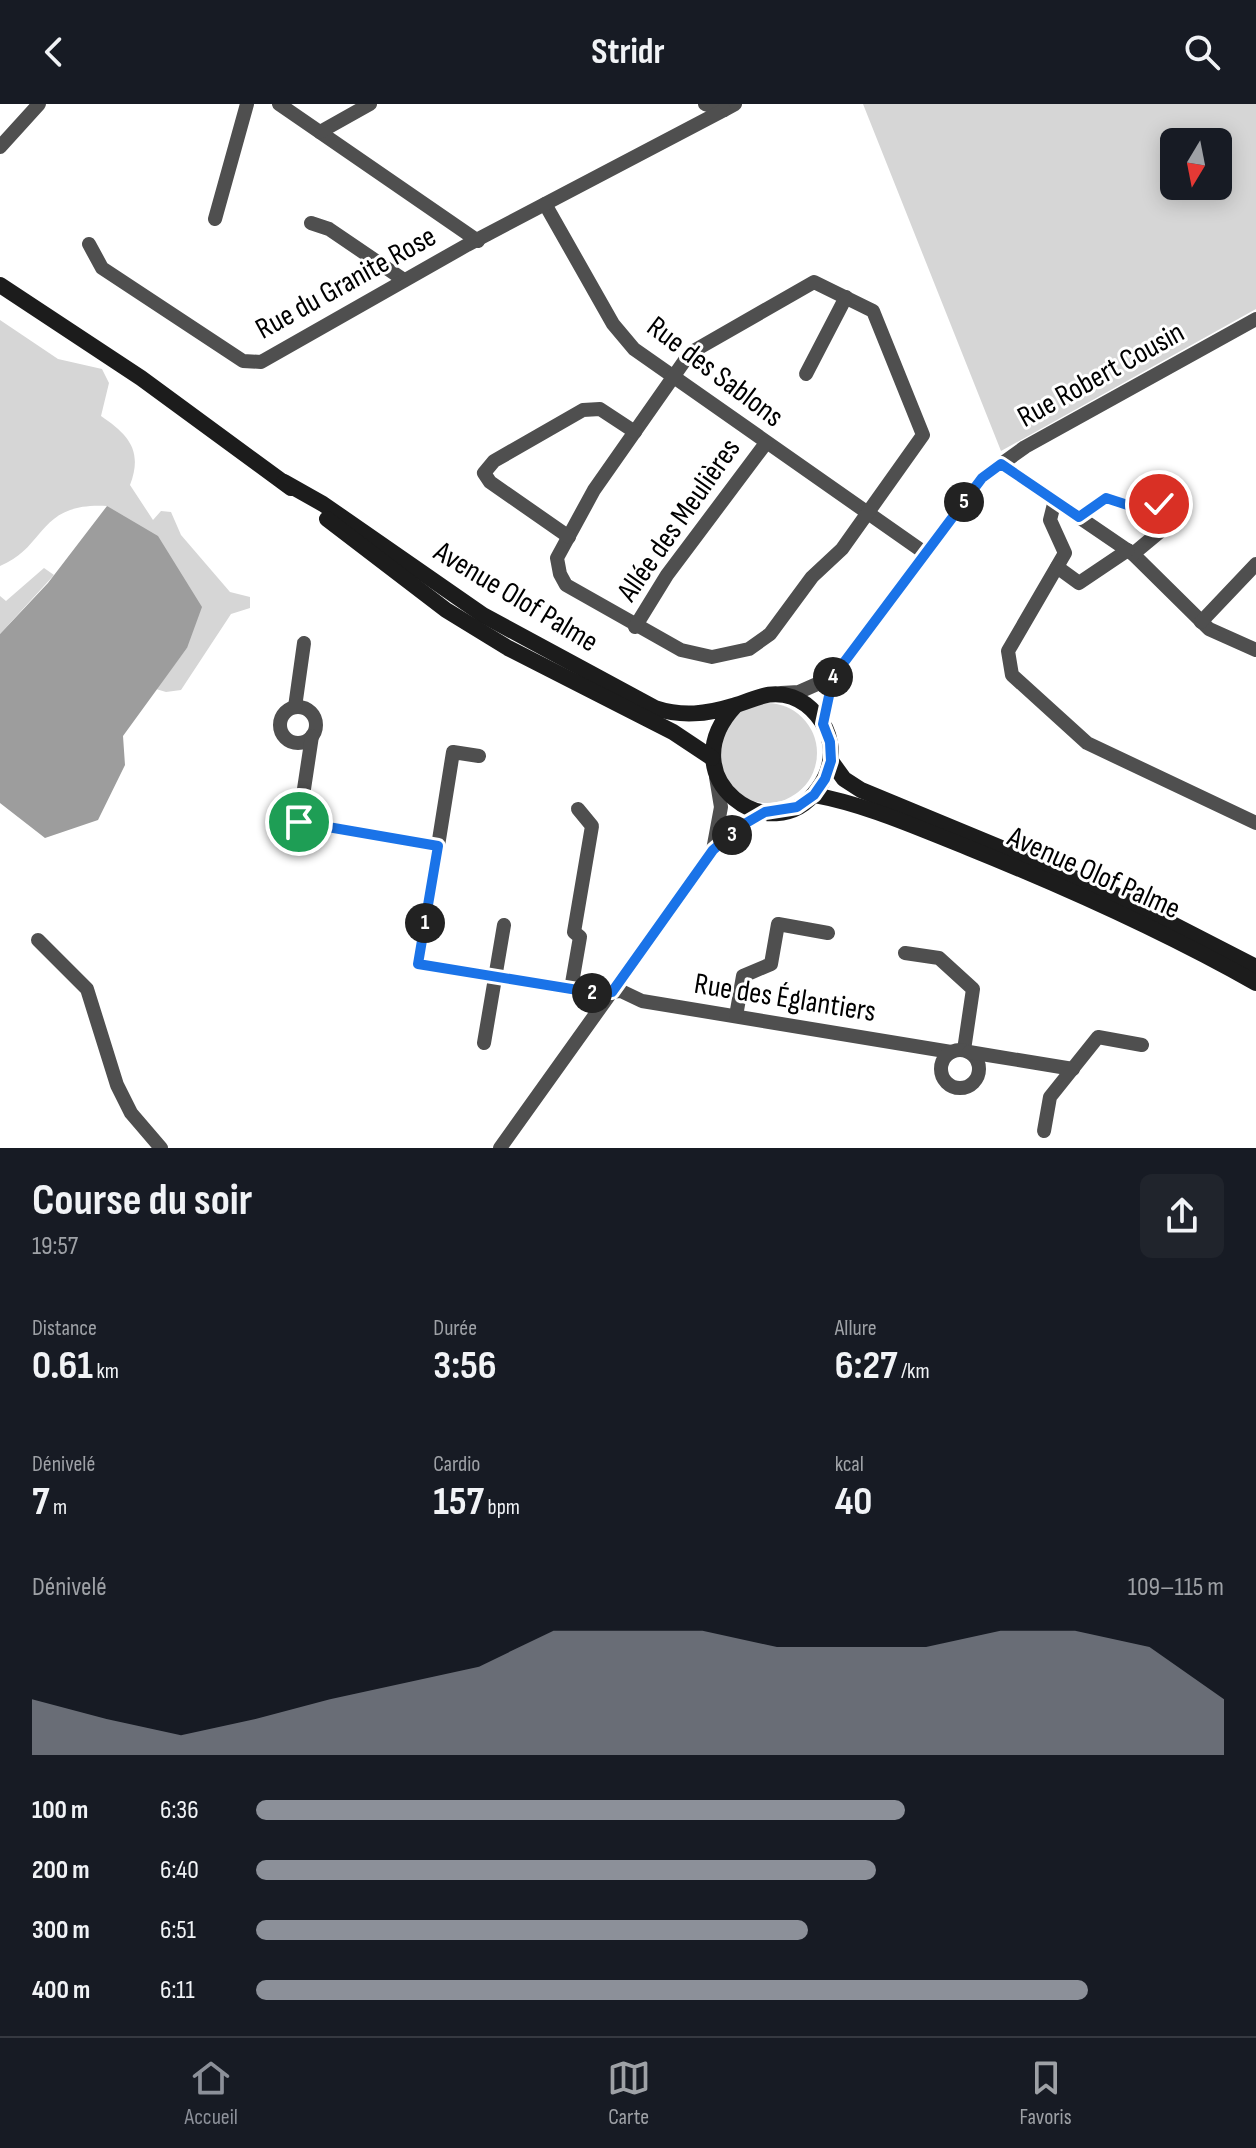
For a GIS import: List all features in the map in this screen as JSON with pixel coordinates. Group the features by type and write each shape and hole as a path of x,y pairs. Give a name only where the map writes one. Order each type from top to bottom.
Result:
{"main road":[{"name":"Avenue Olof Palme","path":"0,285 141,378 284,482 380,562 446,610 522,656 673,732 712,758"},
{"name":"Avenue Olof Palme","path":"0,298 47,318"},
{"name":"Avenue Olof Palme","path":"284,482 323,504 483,615 644,703 672,714 687,715 735,706 753,696 774,694"},
{"path":"735,706 721,721 713,740 712,758 716,776 726,792 740,804 765,812 797,807 814,795 825,779 831,761 830,742 823,724 811,709 794,698 774,694"},
{"name":"Avenue Olof Palme","path":"831,761 844,779 861,790 1107,891 1256,967"},
{"name":"Avenue Olof Palme","path":"814,795 856,804 1059,885 1158,931 1256,983"}],"street":[{"path":"0,147 39,104"},
{"path":"215,219 247,104"},
{"path":"279,104 478,241 730,107"},
{"path":"320,132 370,104"},
{"path":"705,104 730,107"},
{"name":"Rue des Sablons","path":"545,204 613,324 634,349 925,553"},
{"path":"311,223 329,229 404,280"},
{"name":"Rue du Granite Rose","path":"89,244 102,268 243,361 261,362 478,241"},
{"path":"814,282 846,297 873,311 923,435 870,513 842,549 812,577 770,634 749,649 712,657 699,655 635,627 566,585 557,558 594,490 690,353 814,282"},
{"path":"806,374 846,297"},
{"name":"Rue Robert Cousin","path":"823,724 833,677 982,478 1001,464 1256,319"},
{"path":"569,537 490,482 484,473 494,461 583,410 600,409 635,432"},
{"name":"Allée des Meulières","path":"635,627 667,575 766,443"},
{"path":"1001,464 1130,552 1201,622 1256,650"},
{"path":"1057,567 1079,583 1169,524 1168,514 1159,504 1146,511 1106,498 1079,517"},
{"path":"1055,500 1050,520 1065,553 1008,651 1012,675 1087,743 1256,823"},
{"path":"1201,622 1256,564"},
{"path":"295,707 304,643"},
{"path":"774,694 799,692 833,677"},
{"path":"312,736 297,743 282,735 281,717 295,707 306,709 314,718 312,736 299,822 438,846 453,752 479,756"},
{"path":"713,850 721,807 716,776"},
{"path":"571,989 580,937 574,932 592,826 578,809"},
{"path":"500,1148 713,850 741,826 765,812"},
{"name":"Rue des Églantiers","path":"438,846 418,964 571,989 621,991 642,1001 1073,1069"},
{"path":"736,1016 743,976 771,964 778,924 828,933"},
{"path":"484,1043 504,925"},
{"path":"38,940 87,989 117,1085 131,1113 161,1148"},
{"path":"905,953 939,958 973,989 961,1051"},
{"path":"1044,1131 1050,1097 1098,1037 1142,1045"}],"shaded area":[{"path":"863,104 1256,104 1256,309 1001,451"},
{"path":"0,320 58,359 102,369 109,383 101,416 119,430 131,445 135,463 130,485 153,520 161,511 171,512 181,535 230,592 250,597 250,608 231,614 181,690 166,692 156,689 187,648 107,506 67,511 45,527 15,558 0,566"},
{"path":"107,506 158,536 202,607 187,648 123,736 125,765 98,820 45,838 0,803 0,634 48,583"},
{"path":"44,568 54,575 0,634 0,596 6,601"},
{"path":"767,703 786,707 802,718 813,734 817,753 813,772 802,788 786,799 767,803 748,799 732,788 721,772 717,753 721,734 732,718 748,707"}],"route":[{"path":"299,822 438,846 418,964 596,993 612,992 713,850 741,826 765,812 797,807 814,795 825,779 831,761 830,742 823,724 833,677 982,478 1001,464 1009,467 1079,517 1106,498 1146,511 1159,504"}]}
